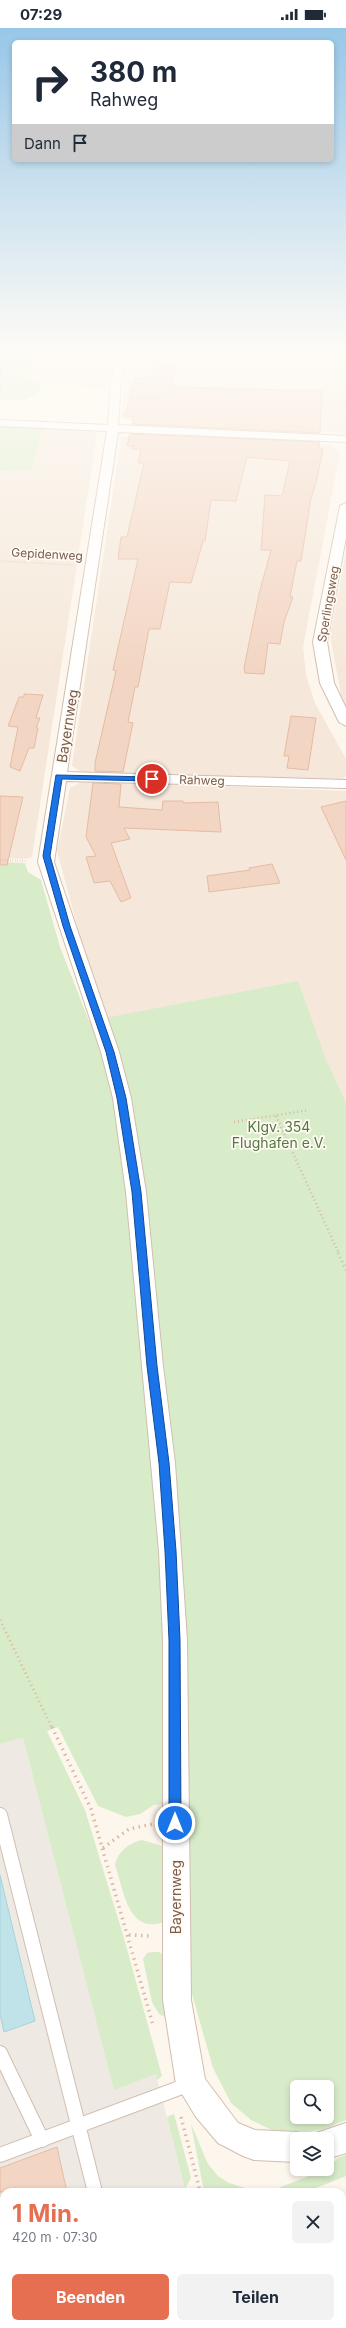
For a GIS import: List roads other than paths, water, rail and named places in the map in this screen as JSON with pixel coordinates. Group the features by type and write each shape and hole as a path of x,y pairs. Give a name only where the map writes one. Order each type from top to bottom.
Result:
{"street":[{"name":"Bayernweg","path":"108,457 58,776 46,862 66,926 110,1052 122,1098 136,1192 152,1366 164,1463 171,1551 175,1640 175,1823 178,2000 182,2088 206,2107 228,2133 254,2145 290,2147"},
{"name":"Sperlingsweg","path":"346,506 320,642 321,661 327,683 346,722"},
{"name":"Rahweg","path":"58,776 346,784"},
{"path":"334,2142 346,2138"}],"lane":[{"path":"0,1815 94,2188"},
{"path":"0,2053 42,2140"},
{"path":"0,2155 182,2088"}],"water":[{"path":"0,1875 35,2021 4,2032 0,2014"}],"park label":[{"name":"Klgv. 354 Flughafen e.V.","path":"279,1134"}]}
